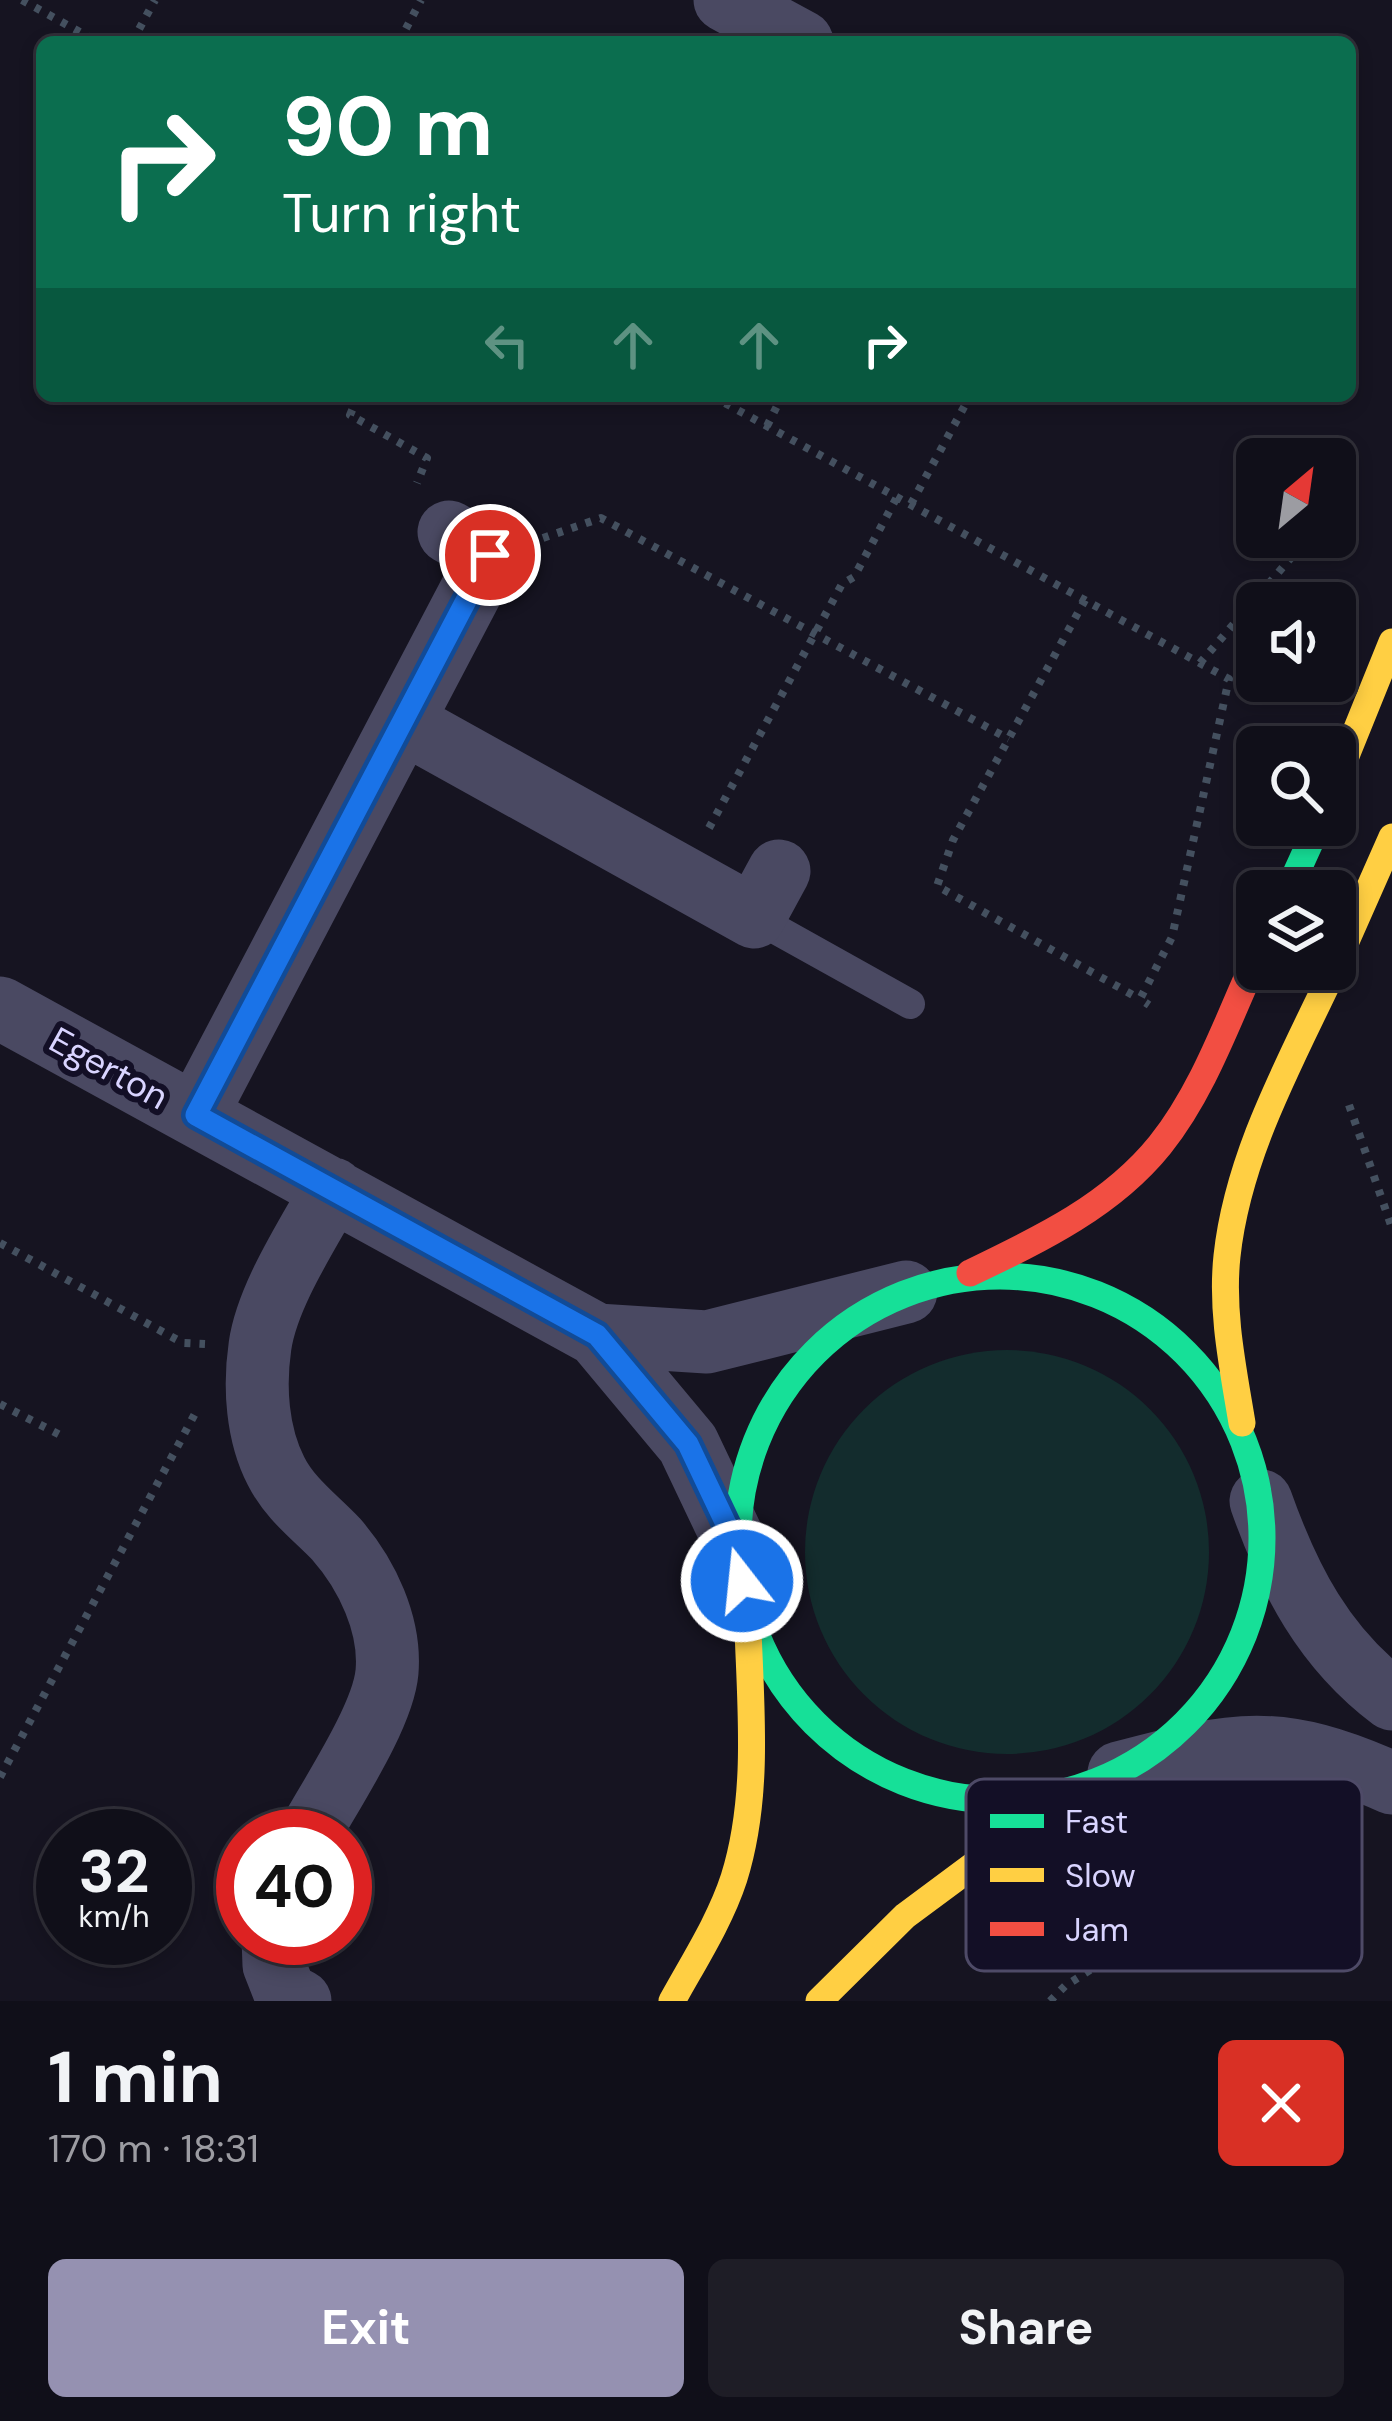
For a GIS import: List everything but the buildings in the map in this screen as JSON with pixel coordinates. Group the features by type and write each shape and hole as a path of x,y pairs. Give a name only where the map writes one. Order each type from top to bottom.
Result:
{"street":[{"path":"725,0 791,36"},
{"path":"196,1115 403,722 470,544"},
{"path":"1356,731 1392,642"},
{"path":"403,722 682,877 767,894"},
{"path":"1356,918 1392,837"},
{"path":"672,2001 735,1876 746,1818 751,1761 747,1614 737,1547 746,1467 780,1393 835,1333 1057,1232 1107,1198 1145,1162 1180,1116 1241,990"},
{"path":"1324,990 1263,1125 1234,1208 1226,1303 1244,1437 1279,1553 1324,1633 1392,1699"},
{"name":"Egerton","path":"0,1008 597,1335 688,1444 737,1547"},
{"path":"323,1809 379,1705 387,1673 385,1637 376,1603 359,1570 276,1471 242,1344 332,1189"},
{"path":"934,1285 1031,1277 1098,1294 1159,1329 1208,1377 1244,1437"},
{"name":"Egerton","path":"597,1335 707,1342 934,1285"},
{"path":"1101,1779 1186,1726 1234,1660 1260,1582 1261,1501"},
{"path":"747,1614 783,1688 839,1746 910,1786 966,1797"},
{"path":"1110,1779 1222,1748 1259,1745 1330,1757 1392,1783"},
{"path":"819,2001 844,1971 909,1914 966,1874"}],"lane":[{"path":"767,894 910,1004"}],"path":[{"path":"22,0 87,36"},
{"path":"135,36 154,0"},
{"path":"402,36 421,0"},
{"path":"355,402 350,415 428,458 410,497 470,544 601,518 1009,739"},
{"path":"723,402 911,504 1229,679 1172,938 1144,1002 937,886 953,840 1085,600"},
{"path":"766,425 779,402"},
{"path":"911,504 967,402"},
{"path":"682,877 842,584 854,577 897,497"},
{"path":"1200,663 1291,558"},
{"path":"1349,1105 1392,1228"},
{"path":"0,1244 183,1343 242,1344"},
{"path":"0,1404 59,1435"},
{"path":"0,1777 201,1404"},
{"path":"1050,2001 1089,1971"}],"green space":[{"path":"1007,1350 1084,1365 1119,1384 1150,1409 1175,1440 1194,1475 1209,1552 1194,1629 1175,1664 1150,1695 1119,1720 1084,1739 1007,1754 930,1739 895,1720 864,1695 839,1664 820,1629 805,1552 820,1475 839,1440 864,1409 895,1384 930,1365"}],"traffic: fast":[{"path":"1298,870 1308,846"},
{"path":"966,1797 900,1780 834,1740 782,1683 750,1614 738,1538 750,1462 782,1393 834,1336 900,1296 949,1281 1026,1278 1100,1296 1166,1336 1218,1393 1250,1462 1262,1538"},
{"path":"1102,1779 1166,1740 1218,1683 1250,1614 1262,1538"}],"traffic: slow":[{"path":"1356,731 1392,642"},
{"path":"1356,918 1392,837"},
{"path":"1242,1423 1226,1298 1233,1218 1268,1109 1324,990"},
{"path":"672,2001 722,1910 742,1848 751,1755 748,1630"},
{"path":"819,2001 905,1916 966,1871"}],"traffic: jam":[{"path":"970,1273 1097,1204 1141,1167 1190,1101 1242,990"}],"route":[{"path":"490,555 196,1115 597,1335 688,1444 737,1547 742,1581"}]}
